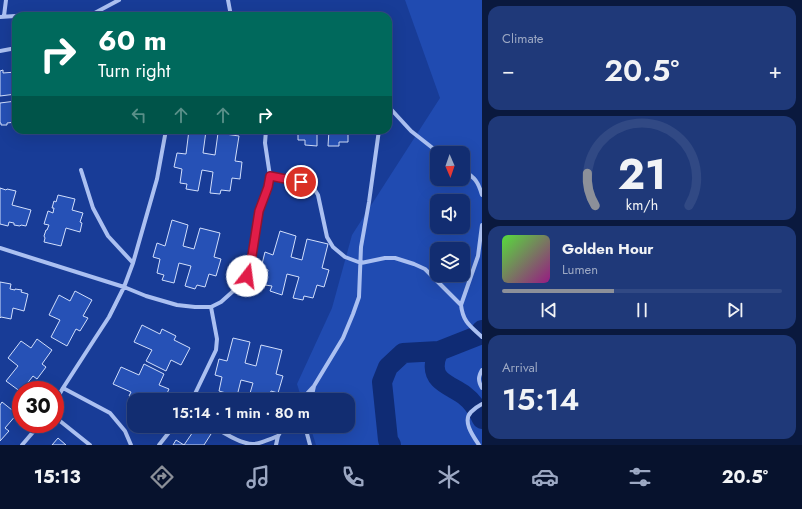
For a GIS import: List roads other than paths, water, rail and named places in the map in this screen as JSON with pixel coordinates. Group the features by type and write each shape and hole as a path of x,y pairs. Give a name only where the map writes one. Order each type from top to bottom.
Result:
{"street":[{"path":"6,0 2,17 12,16"},
{"path":"96,12 119,0"},
{"path":"228,0 230,12"},
{"path":"0,51 12,49"},
{"path":"392,110 411,131 430,146"},
{"path":"64,386 109,317 124,288 133,263 157,179 165,134"},
{"path":"0,248 177,305 211,307 221,302 232,293 247,276 251,262 259,211 268,187 270,176 265,143 266,134"},
{"path":"308,393 314,386 342,338 354,314 359,297 361,246 378,134"},
{"path":"81,170 93,208 108,236 133,263"},
{"path":"470,175 479,185 482,195"},
{"path":"270,176 301,182 313,188 318,195 327,237 333,247 345,257 361,263 385,258 395,258 414,264 425,270 461,305"},
{"path":"482,225 478,256 461,305 465,320 482,337"},
{"path":"195,393 216,350 217,339 211,307"},
{"path":"482,370 479,376 479,381 482,388"},
{"path":"312,393 314,386"},
{"path":"64,389 110,413 126,431 131,445"},
{"path":"479,445 470,431 468,419 472,411 482,404"},
{"path":"64,424 90,445"},
{"path":"22,445 32,433"},
{"path":"159,445 168,433"},
{"path":"224,433 241,442 253,444 278,436"},
{"path":"276,445 280,433"},
{"path":"307,433 310,445"}],"waterway":[{"path":"391,445 388,440 382,382 388,367 403,353 439,351 477,336 482,330"},
{"path":"439,351 435,362 437,375 444,383 470,400 482,419"}]}
